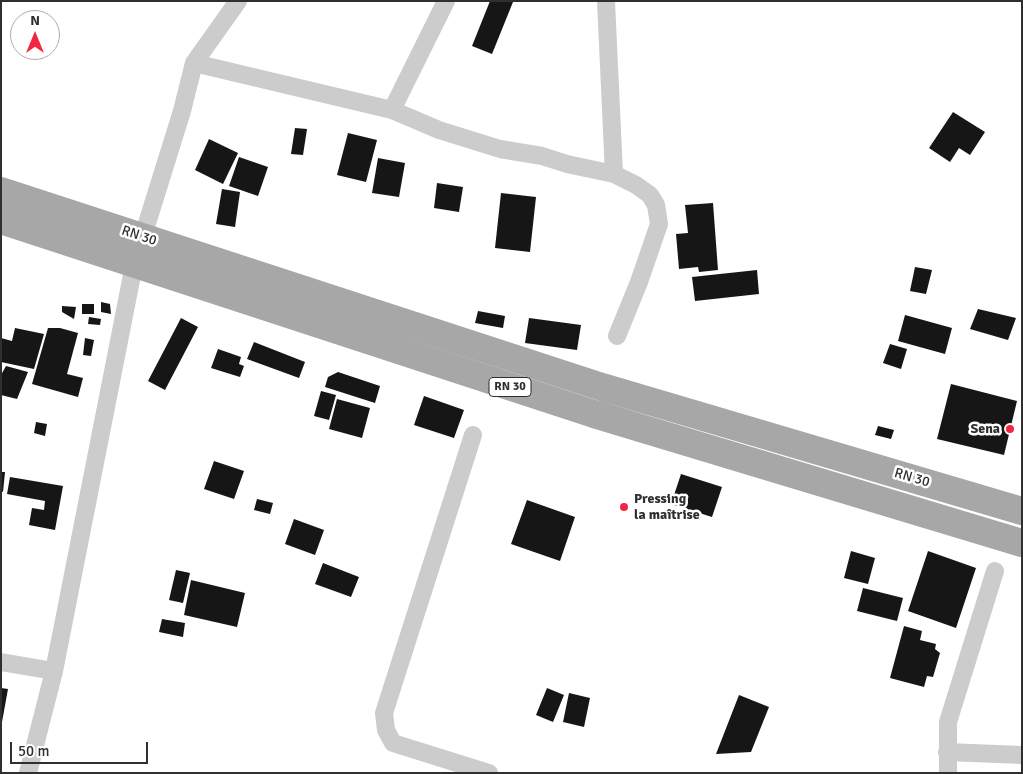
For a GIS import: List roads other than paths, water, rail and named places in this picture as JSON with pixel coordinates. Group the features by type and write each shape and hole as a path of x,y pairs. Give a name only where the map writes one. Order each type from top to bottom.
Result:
{"main road":[{"name":"RN 30","path":"1,191 602,387 1022,511"},
{"name":"RN 30","path":"1,220 594,414 1022,543"}],"street":[{"path":"28,773 54,671 134,265 182,111 194,63 238,1"},
{"path":"392,110 446,1"},
{"path":"606,1 614,174"},
{"path":"194,63 392,110 439,130 500,149 542,156 567,164 614,174 636,185 650,195 656,205 659,224 640,282 617,336"},
{"path":"473,435 384,713 386,730 393,743 489,773"},
{"path":"948,773 948,722 995,571"},
{"path":"1,662 54,671"},
{"path":"948,752 1022,755"}],"place":[{"name":"Sena","path":"1010,429"},
{"name":"Pressing la maîtrise","path":"624,507"}]}
